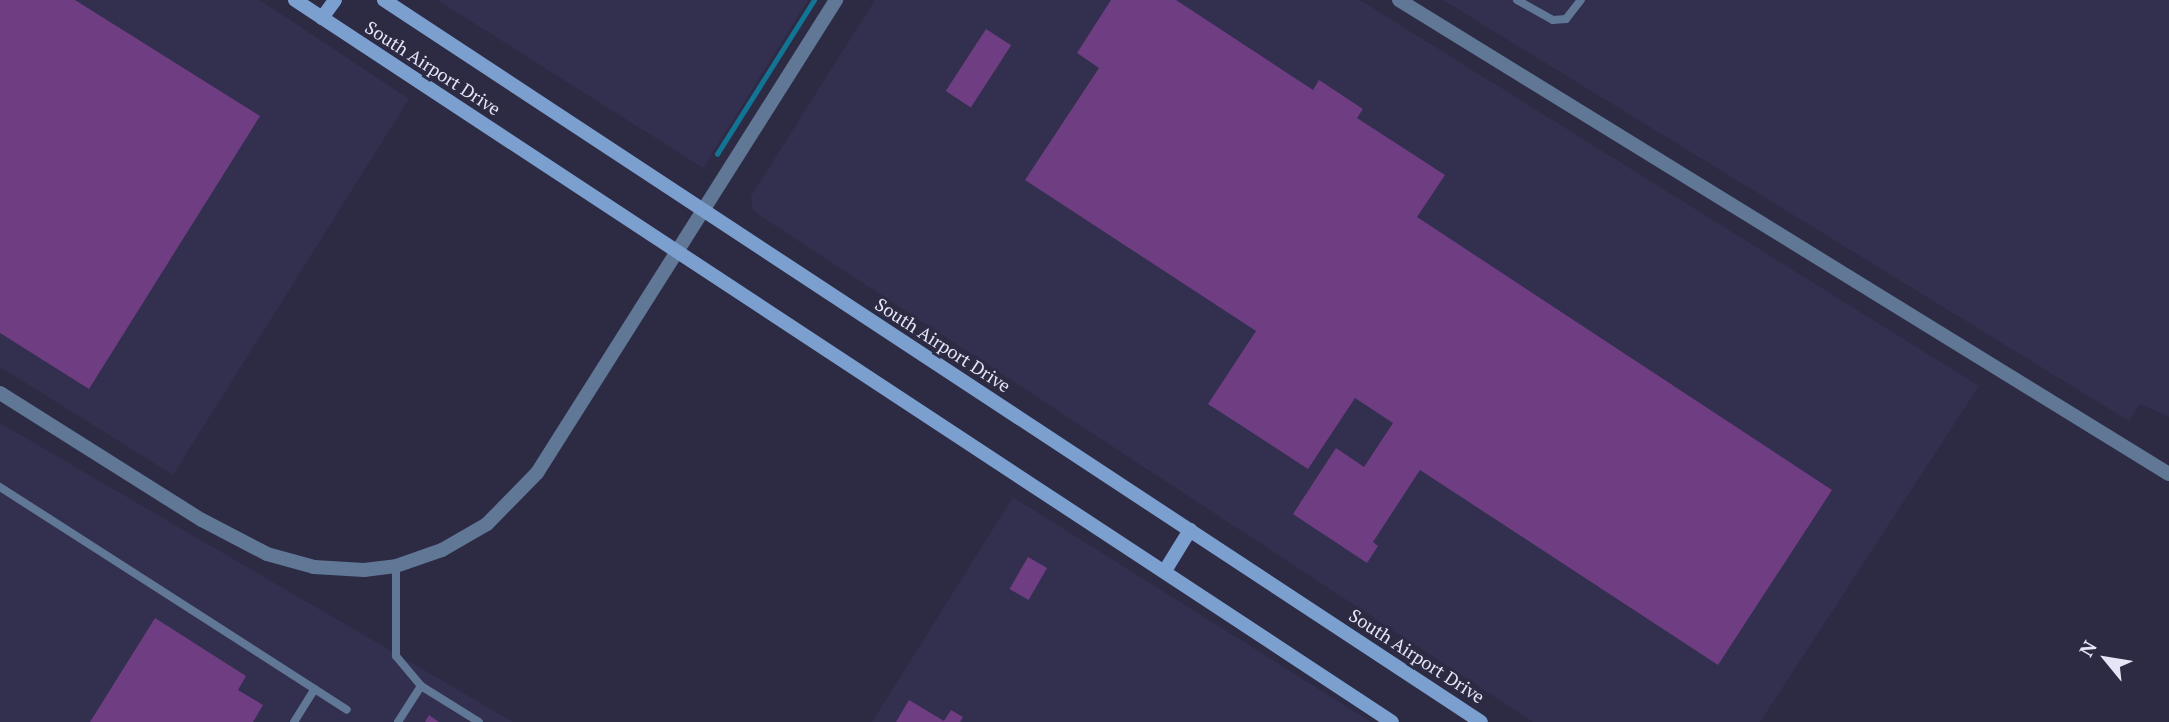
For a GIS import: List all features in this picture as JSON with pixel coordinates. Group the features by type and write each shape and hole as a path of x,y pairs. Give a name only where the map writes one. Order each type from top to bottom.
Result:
{"main road":[{"name":"South Airport Drive","path":"295,0 1166,569 1392,722"},
{"path":"322,18 335,0"},
{"name":"South Airport Drive","path":"384,0 702,213 1191,530 1481,722"},
{"path":"1166,569 1191,530"}],"street":[{"path":"0,393 255,549 330,569 396,566 457,543 486,524 524,488 836,0"},
{"path":"1399,0 2169,474"}],"lane":[{"path":"1517,0 1553,20 1566,19 1581,0"},
{"path":"0,487 347,710"},
{"path":"396,566 399,608 395,646 406,673 421,686 479,722"},
{"path":"398,722 421,686"},
{"path":"295,722 315,690"}],"shaded area":[{"path":"0,0 260,0 409,99 173,475 0,367"},
{"path":"437,0 808,0 703,168"},
{"path":"875,0 1360,0 1979,386 1760,722 1533,722 753,211 751,196"},
{"path":"1443,0 2169,0 2169,417 2140,404 2129,421"},
{"path":"0,423 513,722 0,722"},
{"path":"1013,497 1371,722 872,722"}],"building":[{"path":"0,0 75,0 260,116 89,389 0,333"},
{"path":"1111,0 1176,0 1313,90 1319,80 1363,109 1357,118 1445,175 1417,217 1832,490 1718,665 1420,470 1373,542 1378,546 1367,563 1293,514 1336,448 1364,467 1393,423 1355,398 1308,469 1208,404 1256,331 1025,180 1099,68 1077,53"},
{"path":"986,29 1011,45 971,107 946,91"},
{"path":"1028,557 1047,568 1029,600 1010,589"},
{"path":"155,618 246,676 238,690 263,705 253,722 90,722"},
{"path":"909,700 944,721 951,710 963,717 960,722 896,722"},
{"path":"429,715 439,722 425,722"}],"waterway":[{"path":"717,154 814,0"}]}
